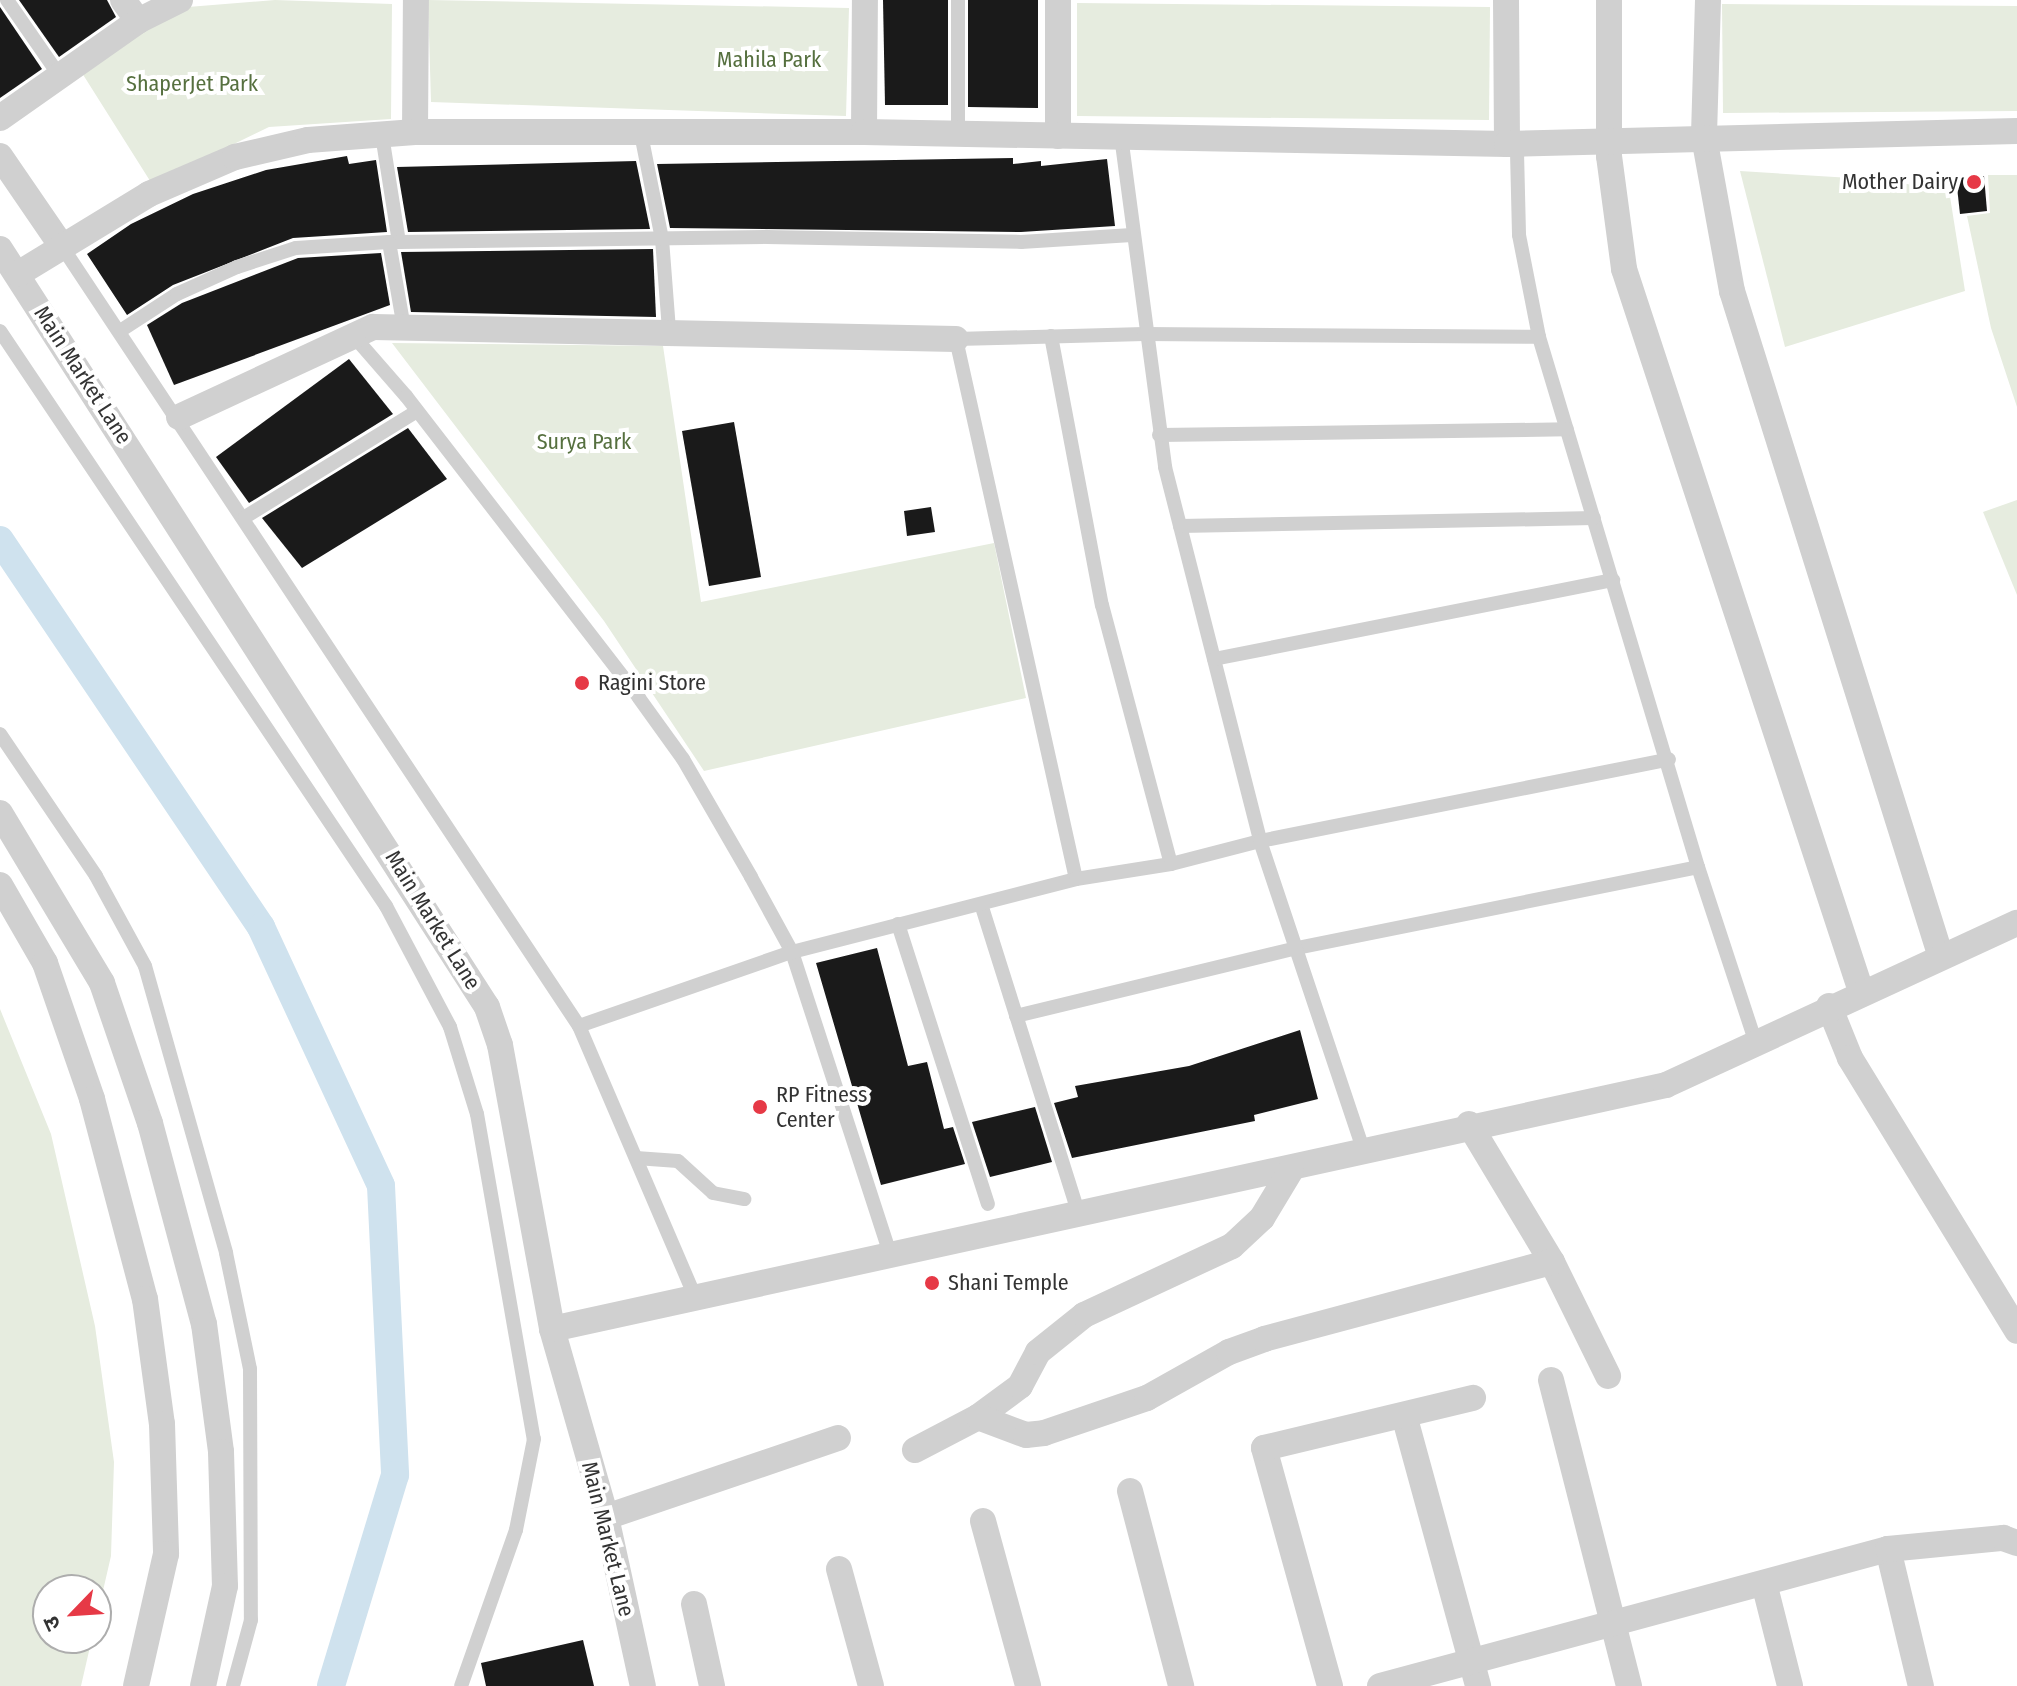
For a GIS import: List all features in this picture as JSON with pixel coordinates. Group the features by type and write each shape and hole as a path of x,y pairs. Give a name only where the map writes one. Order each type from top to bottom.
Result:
{"street":[{"path":"0,118 61,78 131,11 180,0"},
{"path":"415,132 412,54 416,0"},
{"path":"864,132 865,0"},
{"path":"1058,0 1058,136"},
{"path":"1506,0 1507,144"},
{"path":"1609,0 1609,138 1624,269 1861,991"},
{"path":"1708,0 1704,137 1732,291 1941,957"},
{"path":"18,274 149,194 235,157 308,140 415,132 958,132 1507,144 1609,138 2017,131"},
{"path":"0,156 61,245"},
{"name":"Main Market Lane","path":"0,249 487,1007 500,1045 552,1329 606,1517 643,1686"},
{"path":"179,417 351,333 373,327 669,329 956,339"},
{"path":"0,813 102,983 150,1123 204,1324 221,1452 225,1586 203,1686"},
{"path":"0,885 45,963 92,1099 145,1299 162,1424 166,1554 136,1686"},
{"path":"552,1329 890,1253 1291,1170 1469,1124 1666,1085 1861,991 2017,923"},
{"path":"1829,1006 1850,1058 2017,1331"},
{"path":"1469,1124 1552,1262 1608,1376"},
{"path":"915,1450 978,1417 1020,1386 1038,1352 1084,1315 1232,1246 1262,1218 1291,1170"},
{"path":"978,1417 1026,1435 1044,1433 1147,1398 1229,1352 1264,1339 1552,1262"},
{"path":"1551,1380 1629,1686"},
{"path":"1330,1686 1264,1448 1473,1398"},
{"path":"1404,1415 1475,1674"},
{"path":"606,1517 838,1438"},
{"path":"1130,1491 1181,1686"},
{"path":"983,1521 1028,1686"},
{"path":"1380,1686 1475,1674 1613,1624 1888,1549 2003,1538 2017,1543"},
{"path":"1888,1549 1921,1686"},
{"path":"839,1569 871,1686"},
{"path":"1764,1583 1790,1686"},
{"path":"694,1604 712,1686"}],"lane":[{"path":"7,0 61,78"},
{"path":"958,0 958,132"},
{"path":"641,134 662,239 669,329"},
{"path":"382,135 404,328"},
{"path":"1121,136 1159,435 1180,526 1260,841 1364,1151"},
{"path":"1507,144 1517,152 1519,235 1539,337 1669,759 1698,867 1756,1043"},
{"path":"120,331 177,294 237,267 296,248 394,242 662,239 1021,242 1132,235"},
{"path":"61,245 179,417 579,1026 695,1297"},
{"path":"0,331 386,906 450,1027 477,1114 534,1439 516,1530 461,1686"},
{"path":"351,333 417,411 683,759 792,952 890,1253"},
{"path":"1076,879 956,339 1144,334 1539,337"},
{"path":"1051,336 1102,605 1171,864"},
{"path":"245,517 417,411"},
{"path":"1159,435 1567,429"},
{"path":"1180,526 1594,518"},
{"path":"1214,659 1613,580"},
{"path":"0,734 96,876 145,966 226,1253 250,1369 251,1620 233,1686"},
{"path":"579,1026 792,952 1076,879 1171,864 1260,841 1669,759"},
{"path":"1016,1016 1297,948 1698,867"},
{"path":"981,904 1079,1214"},
{"path":"898,924 988,1204"},
{"path":"636,1158 678,1161 713,1193 744,1199"}],"green space":[{"name":"ShaperJet Park","path":"275,0 392,4 391,119 269,127 152,184 82,73 144,28 188,7"},
{"name":"Mahila Park","path":"428,0 849,8 846,116 431,102"},
{"path":"1077,3 1490,7 1489,120 1077,116"},
{"path":"1722,4 2017,6 2017,111 1723,113"},
{"path":"1740,171 1948,184 1965,291 1785,347"},
{"path":"1988,175 2017,175 2017,407 1991,328 1967,216 1990,213"},
{"name":"Surya Park","path":"392,343 663,346 701,602 994,543 1026,698 704,771 604,621"},
{"path":"2017,500 2017,595 1983,512"},
{"path":"0,1009 51,1134 95,1326 114,1462 111,1556 107,1574 32,1574 32,1654 88,1654 81,1686 0,1686"}],"building":[{"path":"19,0 107,0 116,17 59,57"},
{"path":"883,0 948,0 948,105 885,105"},
{"path":"968,0 1038,0 1038,108 968,107"},
{"path":"0,7 42,69 0,98"},
{"path":"347,156 349,164 376,160 387,232 293,238 173,285 127,315 87,254 131,224 193,194 266,170"},
{"path":"1013,158 1013,164 1041,161 1041,166 1107,159 1115,226 1021,232 670,228 657,164"},
{"path":"636,161 650,229 408,232 397,167"},
{"path":"1984,176 1987,211 1960,214 1956,178"},
{"path":"653,249 656,317 411,312 401,252"},
{"path":"381,253 390,305 174,385 147,325 182,303 298,258"},
{"path":"349,359 393,414 249,503 216,457"},
{"path":"734,422 761,577 709,586 682,431"},
{"path":"408,428 447,479 302,568 262,518"},
{"path":"931,507 935,532 907,536 904,511"},
{"path":"877,948 908,1066 927,1062 944,1129 953,1127 965,1164 881,1185 816,963"},
{"path":"1300,1030 1318,1099 1254,1115 1255,1121 1072,1158 1054,1103 1078,1097 1075,1086 1189,1066"},
{"path":"1035,1107 1052,1162 990,1177 972,1122"},
{"path":"583,1640 594,1686 486,1686 481,1663"}],"waterway":[{"path":"0,540 261,927 381,1186 395,1475 331,1686"}],"place":[{"name":"Mother Dairy","path":"1974,182"},
{"name":"Ragini Store","path":"582,683"},
{"name":"RP Fitness Center","path":"760,1107"},
{"name":"Shani Temple","path":"932,1283"}]}
